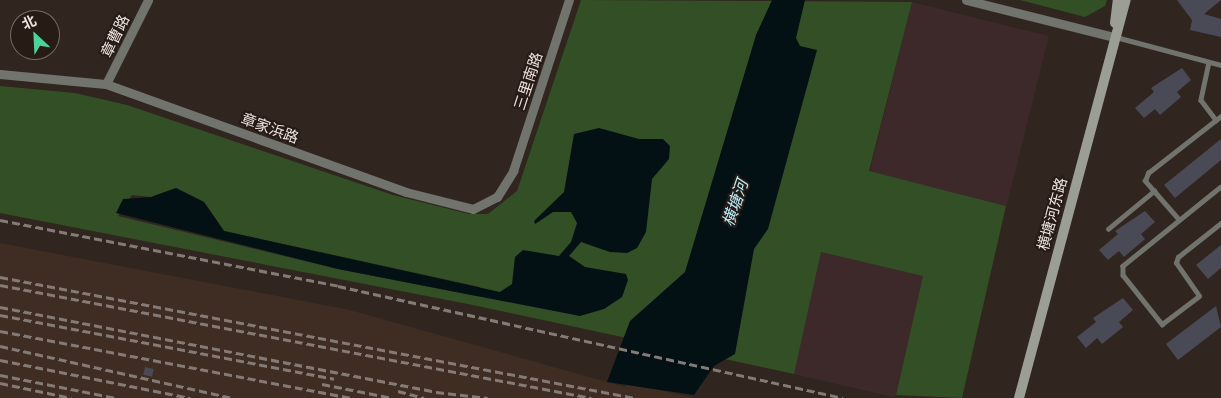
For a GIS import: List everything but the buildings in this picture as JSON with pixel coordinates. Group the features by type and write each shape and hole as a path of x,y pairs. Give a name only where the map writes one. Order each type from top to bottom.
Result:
{"main road":[{"name":"横塘河东路","path":"1114,37 1118,0"},
{"name":"横塘河东路","path":"1019,398 1114,37 1126,0"}],"street":[{"name":"章曹路","path":"106,84 148,0"},
{"name":"三里南路","path":"512,170 569,0"},
{"path":"966,0 1114,37"},
{"name":"章家浜路","path":"0,74 106,84 406,192 473,209 497,197 512,170"}],"lane":[{"path":"1114,37 1221,65"},
{"path":"1209,62 1201,100 1216,120"},
{"path":"1179,220 1145,181 1148,174 1221,116"},
{"path":"1221,187 1123,266 1123,275 1162,324 1200,296 1176,263 1178,257 1221,223"},
{"path":"1108,230 1154,191"}],"shaded area":[{"path":"912,2 1049,36 1006,206 870,172"},
{"path":"0,243 350,310 625,387 627,383 694,398 0,398"},
{"path":"821,252 923,276 895,397 793,374"}],"green space":[{"path":"581,0 912,2 869,171 1006,206 962,398 896,395 923,276 821,252 794,374 473,305 0,213 0,86 75,93 127,105 393,195 469,214 488,214 517,191","holes":["176,188 204,202 224,231 480,287 476,296 338,269 118,216 132,195 151,197"]},
{"path":"1020,0 1107,0 1105,6 1085,17"}],"water":[{"name":"横塘河","path":"772,0 805,0 796,38 800,46 817,50 768,229 754,249 735,354 714,366 694,395 607,382 630,321 685,272 756,35"},
{"path":"599,128 639,139 663,139 670,146 669,159 652,179 646,232 637,248 627,253 610,252 581,242 569,256 585,267 626,274 628,280 622,297 604,309 580,316 338,269 116,213 123,199 151,197 176,188 204,202 224,231 500,292 512,284 515,257 523,250 559,256 571,242 577,223 571,212 553,212 535,224 534,221 564,192 574,134"}],"railway":[{"path":"0,220 338,286 843,398"},
{"path":"0,277 635,398"},
{"path":"0,285 591,398"},
{"path":"0,307 436,392 488,398"},
{"path":"0,315 334,379"},
{"path":"0,331 352,398"},
{"path":"0,346 232,398"},
{"path":"0,360 190,398"},
{"path":"0,375 116,398"},
{"path":"0,383 71,398"},
{"path":"322,384 393,398"},
{"path":"398,391 424,398"}]}
